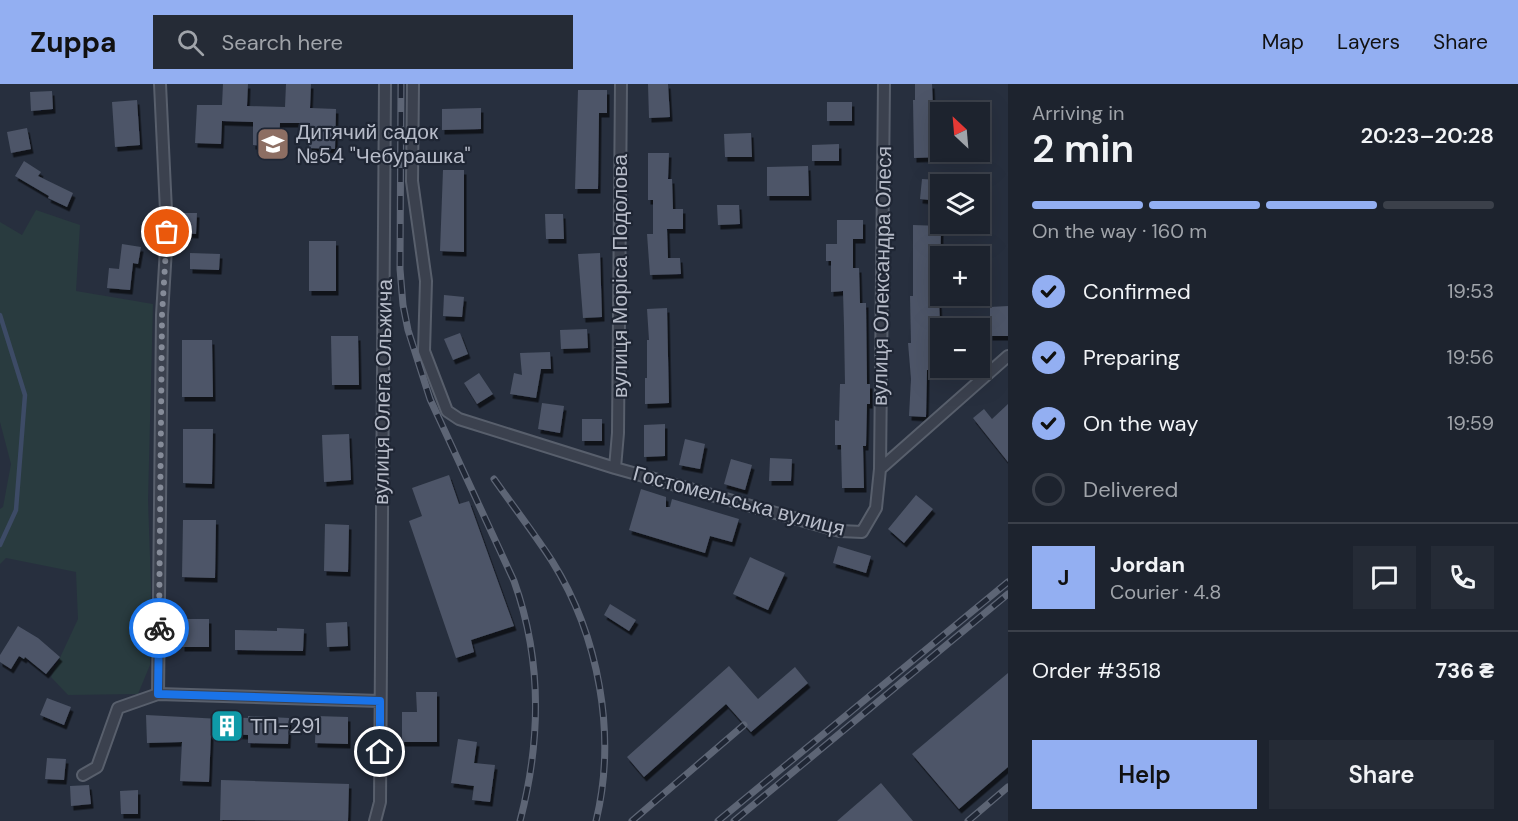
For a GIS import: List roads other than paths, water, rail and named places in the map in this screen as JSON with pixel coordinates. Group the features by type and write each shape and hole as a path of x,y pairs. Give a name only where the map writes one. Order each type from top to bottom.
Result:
{"street":[{"path":"158,694 162,315 167,232 160,84"},
{"name":"вулиця Олега Ольжича","path":"375,821 380,802 385,84"},
{"name":"вулиця Олега Ольжича","path":"413,84 412,181 426,281 424,351 447,411 459,419"},
{"name":"вулиця Моріса Подолова","path":"615,468 618,433 621,84"},
{"name":"вулиця Олександра Олеся","path":"880,469 884,84"},
{"path":"880,469 1008,356"},
{"name":"Гостомельська вулиця","path":"459,419 615,468 840,531 862,532 876,508 880,469"},
{"path":"83,776 97,767 118,708 158,694 380,701"}],"waterway":[{"path":"0,315 25,395 16,510 0,545"}],"railway":[{"path":"401,84 400,269 408,330 430,399 514,581 530,640 534,670 535,730 532,761 520,821"},
{"path":"494,479 552,561 582,621 592,654 600,687 605,755 596,821"},
{"path":"718,821 1008,582"},
{"path":"734,821 1008,594"},
{"path":"632,821 744,725"},
{"path":"968,821 1008,787"}],"place":[{"name":"Дитячий садок №54 \"Чебурашка\"","path":"273,144"},
{"name":"ТП-291","path":"227,726"}]}
